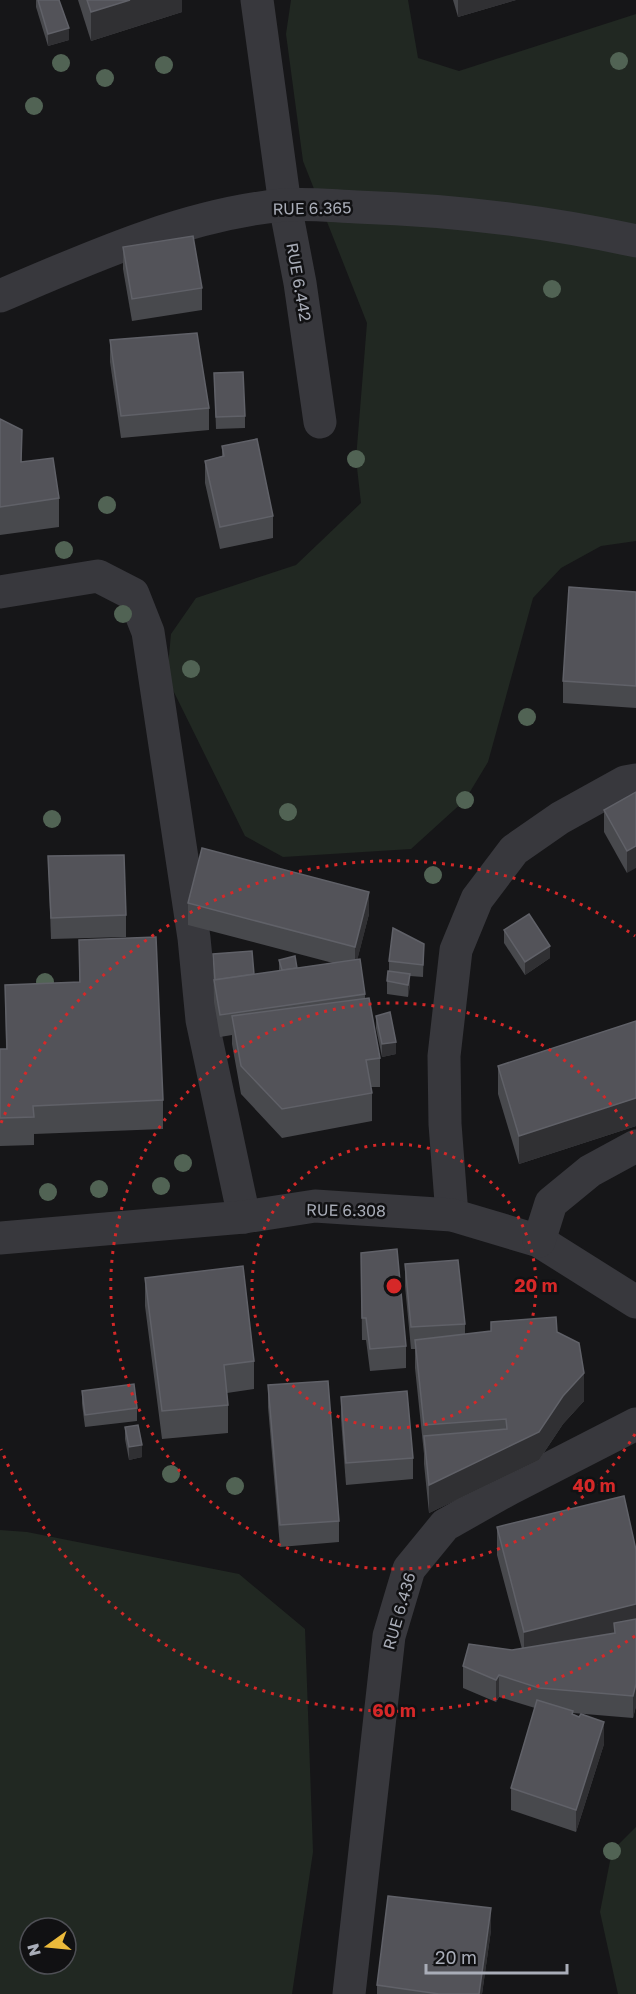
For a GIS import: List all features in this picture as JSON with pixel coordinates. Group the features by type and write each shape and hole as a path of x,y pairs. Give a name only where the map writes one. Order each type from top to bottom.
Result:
{"street":[{"name":"RUE 6.442","path":"257,0 285,204 300,283 320,422"},
{"name":"RUE 6.365","path":"0,296 141,239 218,216 285,204 412,209 509,218 636,241"},
{"path":"0,592 98,576 133,594 148,632 194,938 202,1020 244,1217"},
{"path":"452,1215 445,1124 444,1056 456,950 477,898 514,850 560,818 625,782 636,780"},
{"path":"539,1241 551,1203 590,1171 636,1146"},
{"name":"RUE 6.308","path":"0,1238 244,1217 315,1206 452,1215 539,1241 636,1302"},
{"name":"RUE 6.436","path":"349,1994 389,1636 409,1569 444,1525 509,1489 636,1425"}],"shaded area":[{"path":"291,0 408,0 418,58 459,71 636,14 636,541 601,546 561,568 533,598 488,762 465,800 411,849 283,857 245,836 167,678 171,634 196,598 296,565 361,503 356,459 367,323 303,161 286,34"},
{"path":"0,1530 27,1532 239,1574 305,1629 313,1852 292,1994 0,1994"},
{"path":"636,1827 636,1994 618,1994 600,1912 612,1851"}],"building":[{"path":"38,0 59,0 69,28 48,34"},
{"path":"87,0 130,0 91,12"},
{"path":"193,236 202,288 132,299 123,247"},
{"path":"197,333 209,408 121,416 110,340"},
{"path":"243,372 245,416 216,417 214,373"},
{"path":"0,419 22,430 21,462 53,458 59,498 0,507"},
{"path":"257,439 273,516 220,527 205,461 224,456 222,446"},
{"path":"569,587 636,592 636,686 563,681"},
{"path":"636,792 636,846 627,851 604,810"},
{"path":"202,848 369,892 355,947 188,903"},
{"path":"124,855 126,915 51,918 48,856"},
{"path":"529,914 550,946 525,962 504,930"},
{"path":"393,928 424,944 423,965 389,961"},
{"path":"156,937 163,1100 33,1106 34,1117 0,1118 0,1049 7,1049 5,985 80,982 79,940"},
{"path":"252,951 254,974 215,980 213,954"},
{"path":"295,956 297,968 282,970 279,960"},
{"path":"360,959 365,994 220,1015 214,980"},
{"path":"388,971 410,974 408,985 387,981"},
{"path":"369,998 380,1058 366,1060 372,1093 282,1109 241,1066 232,1016"},
{"path":"390,1012 396,1042 382,1044 376,1016"},
{"path":"636,1021 636,1098 519,1136 498,1066"},
{"path":"397,1249 406,1346 370,1349 366,1318 362,1318 361,1253"},
{"path":"458,1260 465,1324 411,1327 405,1264"},
{"path":"243,1266 254,1361 224,1365 228,1405 162,1411 145,1278"},
{"path":"556,1317 557,1332 579,1343 584,1373 563,1396 539,1432 429,1485 424,1436 507,1429 506,1419 424,1425 415,1340 491,1331 491,1322"},
{"path":"328,1381 339,1521 280,1525 268,1385"},
{"path":"134,1384 137,1408 85,1415 82,1391"},
{"path":"407,1391 413,1458 346,1463 341,1397"},
{"path":"138,1425 142,1445 129,1447 125,1427"},
{"path":"624,1496 636,1550 636,1604 524,1632 497,1527"},
{"path":"636,1619 636,1684 633,1696 539,1688 499,1675 496,1680 463,1666 469,1644 512,1650 615,1633 614,1623"},
{"path":"537,1700 573,1711 572,1714 579,1717 581,1714 604,1722 576,1810 511,1788"},
{"path":"388,1896 491,1908 479,1994 439,1994 377,1985"}]}
